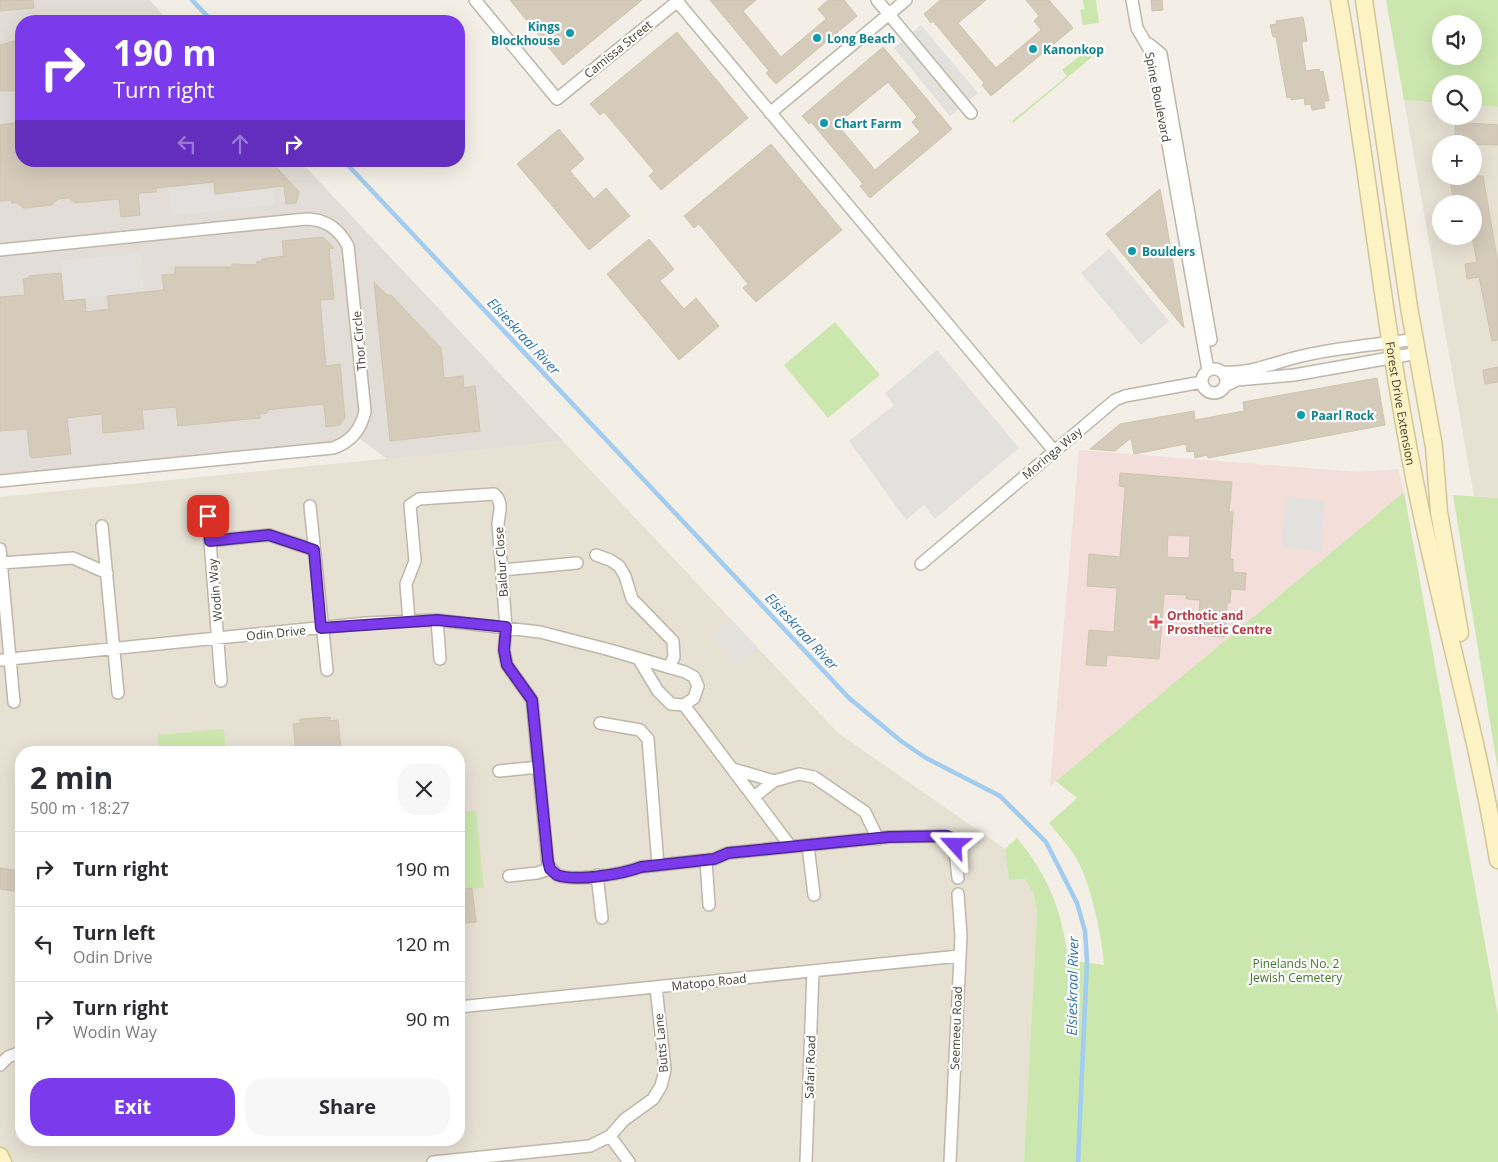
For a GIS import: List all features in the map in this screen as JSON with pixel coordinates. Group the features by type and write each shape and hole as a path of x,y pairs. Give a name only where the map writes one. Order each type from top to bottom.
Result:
{"street":[{"name":"Camissa Street","path":"475,0 557,99 677,1"},
{"path":"877,0 971,113"},
{"path":"770,113 906,0"},
{"name":"Spine Boulevard","path":"1132,0 1137,28 1152,54 1216,370"},
{"name":"Forest Drive Extension","path":"1339,0 1392,350 1415,482 1487,800"},
{"name":"Forest Drive Extension","path":"1364,0 1434,447 1439,512 1498,860"},
{"path":"677,1 1055,452"},
{"name":"Thor Circle","path":"0,250 306,219 326,223 338,231 348,246 365,411 360,428 354,435 341,445 333,448 0,481"},
{"path":"1392,350 1294,375 1237,380 1218,392 1211,392 1205,389 1202,382 1204,374 1216,370 1236,373 1268,367 1291,359 1417,346"},
{"path":"1216,370 1226,379 1225,386"},
{"name":"Moringa Way","path":"921,564 1120,398 1202,382"},
{"name":"Baldur Close","path":"410,621 406,584 415,561 409,511 414,501 494,494 500,502 498,524 506,627 504,650 507,665 532,700 550,869"},
{"path":"310,506 321,628 327,670"},
{"name":"Wodin Way","path":"208,516 221,681"},
{"path":"102,526 118,693"},
{"name":"Wodin Way","path":"210,541 269,535 314,550"},
{"path":"0,549 5,659 14,702"},
{"path":"596,555 610,560 619,566 625,576 632,599 673,641 674,657 669,667"},
{"path":"1,563 73,558 107,573"},
{"path":"502,570 577,563"},
{"path":"437,620 440,659"},
{"name":"Odin Drive","path":"5,659 321,628 437,620 506,627 564,637 690,674 696,682 697,694 684,705"},
{"path":"638,658 664,698 676,706 684,705 791,847"},
{"path":"600,723 640,730 648,739 658,865"},
{"path":"499,771 539,767"},
{"path":"733,769 774,781"},
{"path":"754,797 774,781 798,774 814,777 865,812 878,839"},
{"path":"509,876 538,873 550,869 561,876 597,875 658,865 706,860 728,853 878,839 944,836 951,838 955,845 958,878"},
{"path":"808,846 814,896"},
{"path":"706,860 709,905"},
{"path":"597,875 602,918"},
{"name":"Seemeeu Road","path":"950,1162 958,956 961,936 958,894"},
{"name":"Matopo Road","path":"465,1006 958,956"},
{"name":"Safari Road","path":"806,1162 813,971"},
{"name":"Butts Lane","path":"610,1136 624,1120 653,1099 662,1086 665,1070 656,987"},
{"path":"0,1065 8,1057 15,1054"},
{"path":"433,1162 590,1146 610,1136 629,1162"},
{"path":"0,1156 3,1162"}],"shaded area":[{"path":"0,0 150,0 163,15 15,15 15,167 306,167 563,441 387,459 355,435 341,445 0,481"},
{"path":"921,25 978,93 950,116 894,48"},
{"path":"1404,100 1432,102 1432,125 1482,125 1482,106 1498,107 1498,498 1474,496"},
{"path":"214,182 216,196 222,195 222,193 273,188 275,204 171,216 168,187"},
{"path":"1109,249 1169,321 1141,345 1081,273"},
{"path":"140,253 143,291 64,301 60,261"},
{"path":"937,350 1019,448 935,519 924,505 906,520 849,441 894,405 885,393"},
{"path":"563,441 838,733 1005,849 1009,880 1025,879 1034,895 1037,912 1024,1162 0,1162 0,497"},
{"name":"Orthotic and Prosthetic Centre","path":"1079,450 1359,472 1398,469 1404,492 1050,786"},
{"path":"1286,497 1325,500 1321,551 1282,548"},
{"path":"730,618 758,648 739,666 711,636"}],"green space":[{"path":"1083,0 1096,0 1099,23 1083,25 1080,10 1084,9"},
{"path":"1386,0 1498,0 1498,107 1482,106 1482,75 1432,75 1432,102 1404,100"},
{"path":"1093,45 1098,52 1013,123 1012,121 1067,76 1062,70"},
{"path":"835,322 880,375 828,418 784,365"},
{"name":"Pinelands No. 2 Jewish Cemetery","path":"1404,492 1498,1016 1498,1162 1024,1162 1037,912 1034,895 1025,879 1009,880 1005,849 1017,838 1045,880 1058,910 1068,960 1104,965 1098,923 1085,877 1073,853 1049,823 1077,798 1056,781"},
{"path":"1453,495 1498,498 1498,771"},
{"path":"224,729 225,746 159,746 158,735"},
{"path":"465,811 476,811 484,888 465,889"}],"building":[{"path":"0,0 33,0 34,8 0,11"},
{"name":"Kings Blockhouse","path":"510,0 642,0 563,65"},
{"name":"Long Beach","path":"710,0 756,0 743,11 781,57 826,19 818,9 828,0 844,0 857,16 776,84 766,73 769,71"},
{"name":"Kanonkop","path":"940,0 986,0 958,23 996,68 1041,30 1034,21 1039,16 1026,0 1049,0 1073,28 991,96 982,85 984,83 933,21 931,23 924,14"},
{"path":"1151,0 1162,0 1163,10 1152,11"},
{"path":"1303,17 1307,41 1302,42 1306,71 1319,69 1320,72 1323,71 1329,101 1324,101 1325,108 1312,110 1311,104 1305,105 1304,98 1291,100 1291,97 1287,98 1276,37 1273,37 1270,25 1277,24 1276,21"},
{"path":"677,32 748,118 661,190 649,176 654,171 604,112 600,115 590,104"},
{"path":"15,41 15,91 0,91 0,45"},
{"name":"Chart Farm","path":"883,47 952,129 870,198 860,186 863,184 811,122 809,124 802,116","holes":["888,82 917,117 912,122 920,132 875,170 837,124"]},
{"path":"15,123 15,167 276,167 299,192 296,203 286,204 284,186 215,194 214,182 156,188 156,192 138,193 140,215 121,217 119,199 75,203 69,198 58,199 52,205 23,208 17,203 12,203 11,200 0,201 0,125"},
{"path":"1456,125 1498,125 1498,145 1482,145 1482,135 1455,135"},
{"path":"559,129 584,159 570,171 594,199 606,188 630,216 589,250 517,164"},
{"path":"771,144 842,230 756,302 743,288 748,284 699,224 694,228 684,216"},
{"path":"1483,176 1498,264 1498,340 1492,341 1479,277 1467,279 1465,264 1477,262 1474,245 1482,245 1482,195 1452,195 1451,185 1482,185"},
{"name":"Boulders","path":"1160,189 1165,215 1184,328 1106,234"},
{"path":"323,237 334,248 329,249 334,299 320,300 326,366 340,364 345,418 340,425 326,427 324,404 267,410 267,413 259,414 260,418 178,426 176,407 142,410 144,429 103,433 102,414 67,418 71,454 32,458 30,456 27,429 0,431 0,297 25,295 23,279 29,278 29,276 61,273 64,301 85,299 86,312 109,309 107,296 164,290 162,275 175,274 175,267 232,267 232,264 257,265 257,261 262,262 262,259 284,256 282,241"},
{"path":"649,239 674,269 660,281 684,309 696,298 719,326 679,360 607,274"},
{"path":"374,282 387,295 391,295 441,348 444,378 463,376 464,388 475,386 480,431 390,441"},
{"path":"1498,367 1498,382 1485,384 1483,370"},
{"name":"Paarl Rock","path":"1377,378 1385,425 1208,458 1207,455 1195,458 1194,451 1187,452 1186,444 1134,454 1131,438 1115,451 1090,449 1120,424 1194,411 1195,420 1244,411 1243,402"},
{"path":"1120,473 1232,482 1229,512 1233,512 1230,559 1233,559 1233,572 1246,573 1245,590 1231,589 1230,603 1227,603 1225,637 1197,635 1200,600 1186,599 1186,595 1164,594 1159,659 1107,655 1106,666 1086,665 1089,630 1114,632 1117,588 1087,586 1089,554 1120,557 1125,487 1119,486","holes":["1168,535 1190,536 1189,558 1167,557"]},
{"path":"330,717 330,721 338,720 341,746 295,746 293,724 300,723 300,719"},
{"path":"0,868 15,870 15,891 0,889"},
{"path":"472,888 476,922 465,923 465,889"}],"waterway":[{"name":"Elsieskraal River","path":"192,0 206,15"},
{"name":"Elsieskraal River","path":"350,167 849,698 901,741 926,758 1000,796 1046,842 1077,903 1085,931 1087,961 1078,1162"}],"place":[{"name":"Kings Blockhouse","path":"570,33"},
{"name":"Long Beach","path":"817,38"},
{"name":"Kanonkop","path":"1033,49"},
{"name":"Chart Farm","path":"824,123"},
{"name":"Boulders","path":"1132,251"},
{"name":"Paarl Rock","path":"1301,415"},
{"name":"Orthotic and Prosthetic Centre","path":"1156,622"}],"route":[{"path":"208,516 210,541 269,535 314,550 321,628 366,623 437,620 506,627 504,650 507,665 532,700 548,865 557,875 585,876 629,871 641,867 714,859 728,853 889,837 947,836 953,840 955,845"}]}
